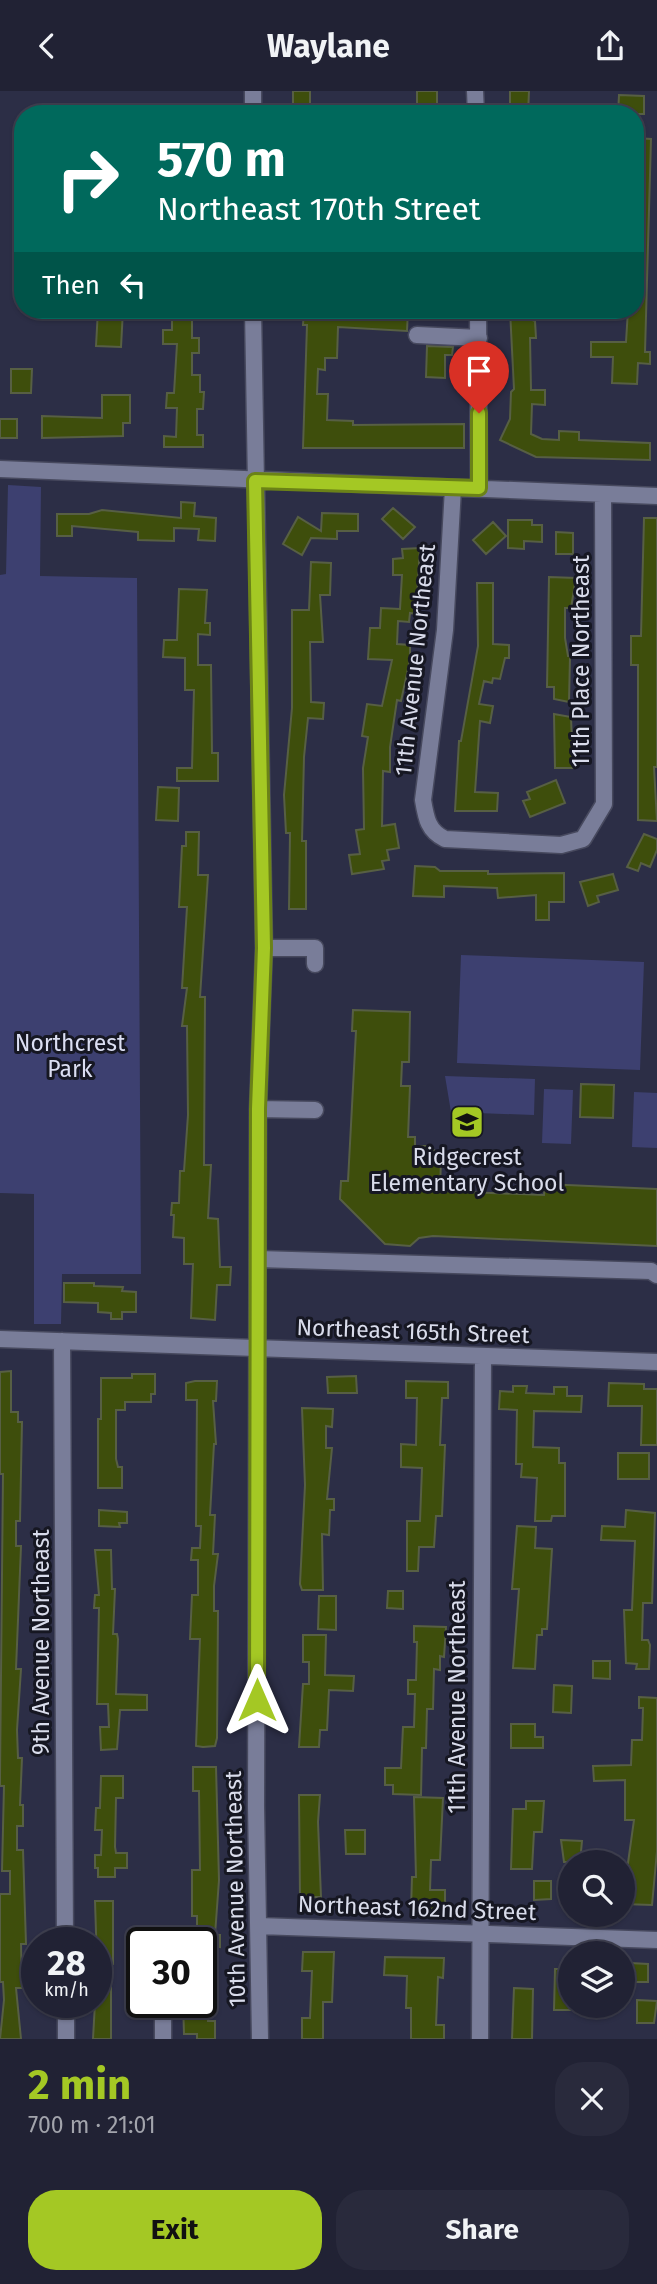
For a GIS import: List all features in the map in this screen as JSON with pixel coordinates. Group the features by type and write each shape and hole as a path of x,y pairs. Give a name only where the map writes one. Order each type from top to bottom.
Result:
{"street":[{"name":"10th Avenue Northeast","path":"253,319 264,948 258,1109 260,1259 256,1775 260,2039"},
{"path":"478,319 479,488"},
{"path":"417,335 479,338"},
{"path":"0,468 255,481 657,496"},
{"name":"11th Avenue Northeast","path":"453,488 447,607 423,800 426,820 435,834 445,839 561,845 583,839 593,826"},
{"name":"11th Place Northeast","path":"593,826 604,804 603,494"},
{"path":"264,948 315,948 315,964"},
{"path":"258,1109 315,1110"},
{"path":"260,1259 651,1271 657,1275"},
{"name":"Northeast 165th Street","path":"0,1339 657,1362"},
{"name":"9th Avenue Northeast","path":"62,1341 65,1927"},
{"name":"11th Avenue Northeast","path":"480,2039 478,1931 482,1356"},
{"name":"Northeast 162nd Street","path":"259,1926 478,1931 657,1940"},
{"path":"66,2018 66,2039"},
{"path":"163,2018 163,2039"}],"green space":[{"name":"Northcrest Park","path":"8,485 41,487 40,576 137,578 141,1274 62,1274 61,1324 34,1324 34,1194 0,1193 0,575 6,574"},
{"path":"461,955 644,962 640,1070 457,1063"},
{"path":"445,1076 535,1079 534,1115 451,1112"},
{"path":"544,1089 573,1090 571,1144 542,1143"},
{"path":"634,1092 657,1093 657,1148 632,1147"}],"building":[{"path":"293,91 310,91 310,105 293,105"},
{"path":"417,91 437,91 437,105 417,105"},
{"path":"510,91 529,91 528,105 510,105"},
{"path":"619,95 644,96 644,105 618,105"},
{"path":"644,139 651,139 645,352 650,352 650,364 638,363 637,384 612,383 613,357 591,357 591,342 626,342 627,319 644,319"},
{"path":"98,319 123,319 121,347 96,346"},
{"path":"172,319 192,319 192,338 199,338 199,353 192,353 192,375 200,375 200,392 204,392 203,409 197,409 197,435 203,435 203,447 164,447 164,436 176,437 177,408 166,408 167,393 174,393 177,344 163,344 163,330 172,330"},
{"path":"303,319 408,319 407,331 338,327 337,358 325,358 325,370 318,369 317,394 328,394 327,420 353,421 353,425 464,424 464,448 303,448 307,325 303,325"},
{"path":"510,319 530,319 535,321 536,338 530,338 531,390 545,390 545,405 532,404 531,434 542,439 559,440 559,431 579,432 579,440 650,443 650,460 536,457 500,440 510,419 511,392 514,389"},
{"path":"427,346 453,347 452,355 445,355 445,378 426,377"},
{"path":"11,369 32,369 31,393 11,393"},
{"path":"102,395 130,395 130,423 123,423 123,436 42,438 42,416 102,418"},
{"path":"0,419 17,419 17,438 0,438"},
{"path":"181,502 195,503 194,516 216,518 215,541 198,540 199,529 174,528 174,541 138,540 138,532 72,526 72,536 57,536 57,514 89,514 102,510 181,518"},
{"path":"393,508 415,527 403,539 382,519"},
{"path":"322,513 358,514 358,531 337,531 337,539 311,538 302,555 283,544 298,517 321,531"},
{"path":"644,518 657,518 657,767 654,767 657,821 638,820 638,665 631,665 631,636 641,636"},
{"path":"508,520 532,520 532,525 542,525 542,542 524,541 524,549 508,548"},
{"path":"493,522 506,536 486,554 473,540"},
{"path":"556,532 573,533 573,554 556,554"},
{"path":"420,548 416,614 410,613 409,622 398,621 397,644 410,645 410,660 401,701 397,700 390,747 390,772 383,771 382,826 395,824 399,848 387,850 389,860 382,861 384,869 352,874 349,855 360,854 356,830 364,829 363,768 368,737 362,736 367,704 382,706 392,660 368,659 370,628 380,628 381,608 400,609 402,575 393,575 393,559 403,558 402,549"},
{"path":"311,562 331,563 330,595 320,595 323,642 310,642 311,702 324,703 323,719 308,718 304,757 302,841 306,841 306,909 289,909 290,833 286,833 284,795 292,708 292,610 309,610"},
{"path":"549,577 576,578 571,608 565,608 565,638 570,656 569,702 554,699 554,687 547,687"},
{"path":"477,583 493,583 493,644 509,645 509,658 505,658 500,679 493,678 492,683 484,681 479,704 493,706 490,723 480,721 475,792 498,793 497,811 455,811 459,741 478,646"},
{"path":"179,589 207,590 205,623 210,623 210,635 198,634 198,665 211,665 212,753 218,753 218,781 177,781 177,768 192,768 194,690 185,690 185,658 163,657 164,640 177,640"},
{"path":"554,714 571,717 573,768 555,768"},
{"path":"556,780 565,803 530,817 523,801 530,799 527,792"},
{"path":"158,787 179,788 178,821 156,820"},
{"path":"186,832 199,832 198,875 208,875 200,997 205,997 204,1165 211,1165 208,1218 218,1219 220,1267 231,1267 230,1285 217,1285 215,1320 191,1318 193,1264 184,1264 184,1238 173,1237 174,1215 171,1215 172,1203 179,1203 180,1171 184,1171 188,1115 187,1026 182,1026 187,988 182,988 187,907 179,907 182,846 186,846"},
{"path":"644,834 657,839 657,850 650,867 641,863 638,871 627,867"},
{"path":"415,866 435,867 440,871 488,871 488,874 564,873 564,902 549,902 549,920 536,920 536,895 498,898 497,888 444,886 444,897 413,896"},
{"path":"613,874 618,890 597,896 599,902 588,906 580,882"},
{"path":"353,1010 410,1012 409,1062 402,1062 401,1086 410,1086 408,1137 415,1137 415,1146 430,1146 441,1158 440,1191 544,1195 545,1184 657,1189 657,1246 433,1236 419,1238 410,1246 385,1244 340,1199 341,1181 348,1181 356,1031 352,1031"},
{"path":"581,1084 614,1085 613,1118 580,1117"},
{"path":"64,1283 94,1283 94,1286 123,1287 122,1291 136,1292 136,1312 122,1312 122,1319 111,1319 111,1313 98,1312 98,1303 64,1302"},
{"path":"11,1371 11,1412 18,1412 18,1422 22,1422 20,1521 16,1521 16,1546 21,1546 16,1669 21,1669 17,1730 18,1758 22,1758 20,1805 23,1805 23,1826 17,1826 17,1850 23,1850 25,1927 21,1927 21,1988 16,1988 21,2039 0,2039 4,2000 3,1982 0,1982 0,1894 10,1894 10,1871 2,1871 4,1786 0,1786 3,1474 0,1474 0,1372"},
{"path":"132,1374 155,1374 155,1394 151,1394 151,1402 125,1402 125,1410 116,1410 116,1459 118,1467 122,1467 122,1488 98,1488 101,1378 132,1378"},
{"path":"356,1376 357,1393 328,1393 327,1377"},
{"path":"217,1381 216,1401 213,1401 216,1444 210,1515 215,1515 213,1554 218,1554 214,1586 214,1611 218,1611 217,1738 215,1746 203,1747 196,1746 200,1639 190,1639 192,1595 198,1595 198,1560 191,1560 192,1548 200,1548 201,1526 196,1526 197,1400 186,1400 186,1383"},
{"path":"406,1381 448,1382 448,1398 442,1398 440,1445 445,1445 442,1516 436,1516 434,1547 419,1547 418,1571 407,1571 407,1521 420,1521 422,1468 401,1467 401,1444 416,1445 417,1398 406,1398"},
{"path":"609,1383 644,1384 644,1389 657,1389 657,1445 641,1445 642,1406 608,1406"},
{"path":"513,1386 527,1386 526,1393 554,1394 554,1387 567,1387 567,1396 582,1396 581,1412 534,1411 533,1447 559,1448 559,1463 565,1463 565,1516 552,1516 551,1521 535,1521 537,1478 521,1477 522,1464 516,1464 517,1410 499,1409 500,1391 513,1392"},
{"path":"302,1408 333,1409 332,1427 326,1426 326,1448 332,1448 327,1499 334,1499 334,1510 330,1510 329,1535 322,1534 323,1590 302,1590 300,1584 305,1485"},
{"path":"618,1453 649,1453 649,1479 618,1479"},
{"path":"99,1510 127,1512 127,1523 119,1523 120,1527 99,1526"},
{"path":"626,1510 655,1513 652,1603 643,1603 642,1640 648,1640 650,1645 649,1669 636,1669 637,1664 626,1663 624,1610 632,1610 635,1541 601,1540 602,1526 625,1527"},
{"path":"517,1526 536,1527 535,1548 552,1549 547,1629 542,1629 542,1635 537,1635 535,1669 513,1668 519,1589 512,1589"},
{"path":"95,1550 111,1550 112,1589 115,1589 113,1634 117,1634 118,1639 116,1694 147,1695 147,1710 120,1710 117,1749 101,1750 100,1727 109,1727 108,1704 97,1704 99,1608 94,1608 95,1595 99,1595"},
{"path":"388,1591 403,1591 403,1609 387,1608"},
{"path":"319,1596 336,1596 336,1630 318,1629"},
{"path":"414,1626 446,1627 444,1657 440,1656 440,1670 434,1669 433,1709 427,1709 426,1748 422,1748 421,1795 393,1794 393,1785 385,1785 385,1768 401,1768 403,1727 414,1727 415,1694 408,1694 408,1680 416,1680 417,1642 414,1642"},
{"path":"303,1635 326,1635 325,1675 354,1676 353,1691 329,1690 327,1730 320,1730 319,1747 299,1747 303,1684 309,1684 309,1662 303,1662"},
{"path":"593,1661 610,1661 610,1679 593,1678"},
{"path":"554,1685 572,1686 571,1713 553,1712"},
{"path":"639,1697 657,1698 657,1851 652,1905 635,1904 635,1850 630,1850 634,1820 625,1820 625,1780 594,1781 593,1766 631,1765 632,1740 642,1740 643,1708 639,1708"},
{"path":"511,1724 535,1724 535,1737 543,1737 543,1748 511,1748"},
{"path":"193,1767 216,1767 219,1880 216,1927 197,1927 197,1916 192,1916 192,1870 200,1870 199,1791 193,1791"},
{"path":"101,1776 123,1776 123,1798 116,1798 115,1847 116,1853 127,1853 127,1868 115,1868 115,1877 98,1877 98,1868 95,1868 95,1855 101,1855 102,1830 95,1830 96,1808 100,1808"},
{"path":"299,1795 320,1795 318,1822 321,1897 300,1897"},
{"path":"414,1797 443,1798 440,1860 431,1860 430,1890 445,1890 445,1910 411,1909 412,1877 416,1877"},
{"path":"526,1801 544,1801 542,1832 534,1832 532,1869 511,1869 513,1809 526,1809"},
{"path":"345,1830 365,1830 365,1854 346,1854"},
{"path":"561,1840 582,1841 581,1850 562,1850"},
{"path":"534,1881 551,1881 551,1899 534,1900"},
{"path":"95,1901 113,1901 113,1964 112,1927 96,1927"},
{"path":"217,1935 220,1935 220,1947 217,1946"},
{"path":"303,1952 334,1952 332,2002 323,2002 323,2039 302,2039 302,2018 310,2018 312,1971 302,1971"},
{"path":"385,1957 444,1958 443,1978 438,1977 436,2025 444,2025 444,2039 411,2039 411,2008 406,2008 407,1976 384,1975"},
{"path":"635,1963 648,1964 648,1982 635,1982"},
{"path":"555,1969 558,1969 558,2010 554,2010"},
{"path":"514,1988 533,1989 532,2039 512,2039"},
{"path":"637,2000 657,2001 654,2023 637,2023"},
{"path":"94,2018 111,2018 111,2039 93,2039"},
{"path":"184,2018 208,2018 208,2021 215,2021 215,2039 197,2039 197,2034 184,2034"}],"place":[{"name":"Ridgecrest Elementary School","path":"467,1122"}],"route":[{"path":"257,1700 260,1259 258,1109 264,948 255,481 479,488 479,413"}]}
